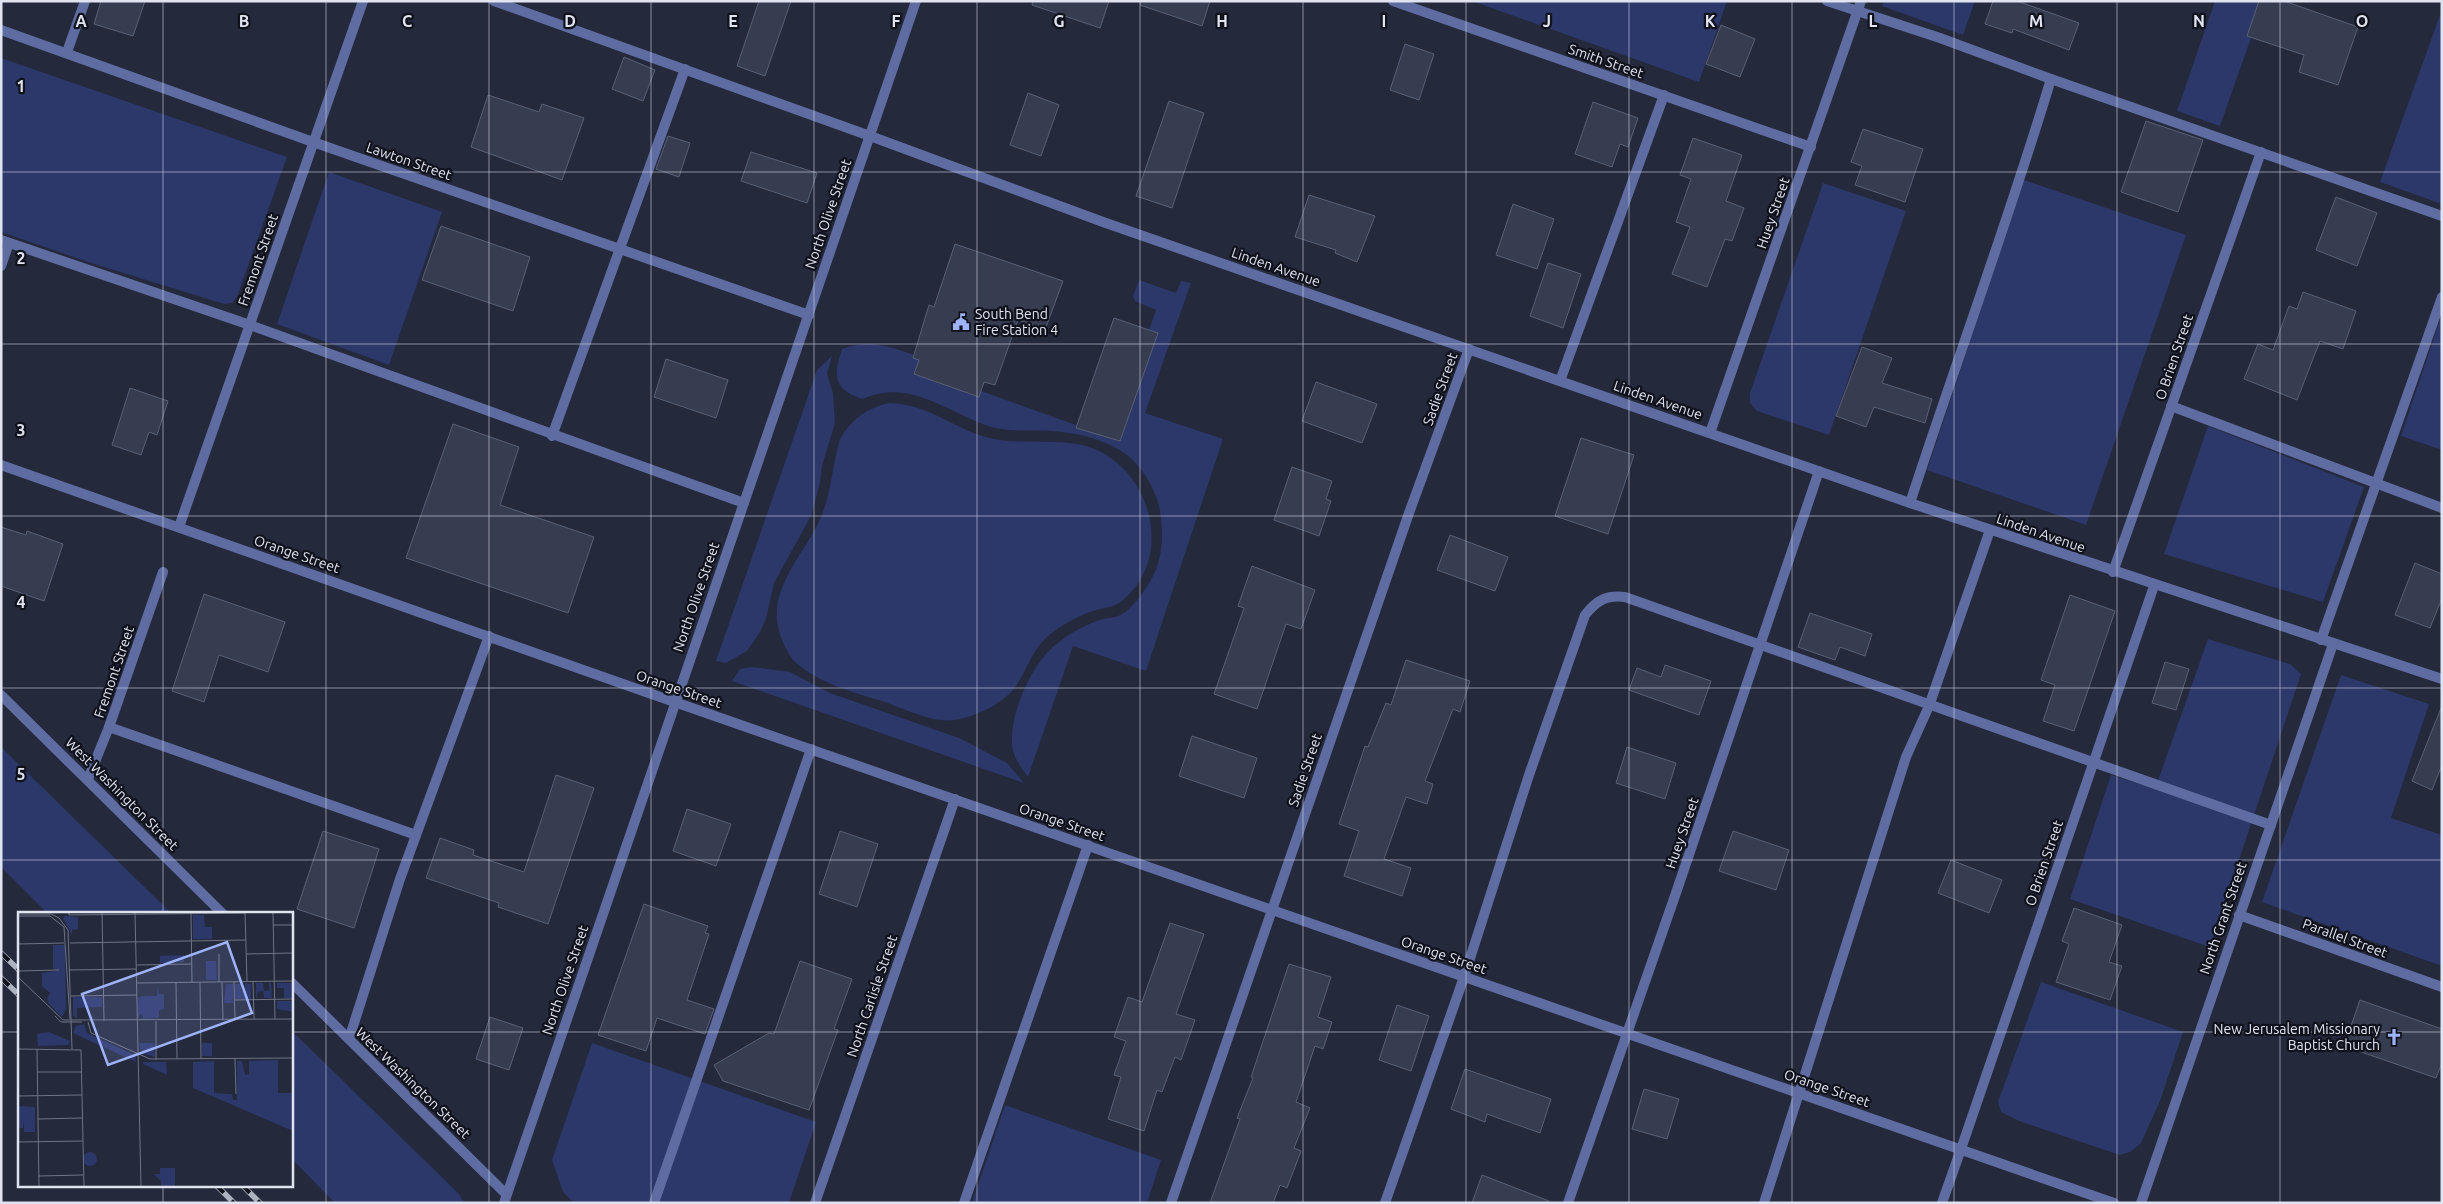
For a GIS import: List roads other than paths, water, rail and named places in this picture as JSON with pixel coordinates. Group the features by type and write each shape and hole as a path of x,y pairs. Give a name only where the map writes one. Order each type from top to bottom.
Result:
{"street":[{"path":"68,52 85,1"},
{"name":"Fremont Street","path":"179,527 362,1"},
{"name":"Linden Avenue","path":"494,1 1104,222 1910,503 2154,586 2442,679"},
{"name":"North Olive Street","path":"505,1198 916,1"},
{"name":"Smith Street","path":"1393,1 1811,147"},
{"path":"1827,1 1940,38 2051,79 2442,216"},
{"name":"Huey Street","path":"1710,433 1861,1"},
{"name":"Lawton Street","path":"1,30 68,52 313,142 809,315"},
{"path":"552,436 685,69"},
{"path":"1910,503 1956,362 2028,155 2051,79"},
{"path":"1560,380 1664,95"},
{"name":"O Brien Street","path":"2113,572 2261,152"},
{"path":"1,266 5,242 250,325 552,436 744,503"},
{"path":"2321,640 2442,297"},
{"name":"Sadie Street","path":"1171,1203 1409,513 1470,349"},
{"path":"2171,406 2442,508"},
{"name":"Orange Street","path":"1,465 675,702 2114,1203"},
{"name":"Huey Street","path":"1568,1203 1819,471"},
{"path":"1764,1203 1906,757 1929,706 1990,530"},
{"name":"Fremont Street","path":"88,779 110,727 163,572"},
{"name":"O Brien Street","path":"1942,1203 2154,586"},
{"path":"1385,1203 1464,977 1532,766 1585,615 1595,602 1610,596 1625,597 1929,706 1988,724 2271,825"},
{"path":"349,1039 416,835 489,636"},
{"name":"North Grant Street","path":"2141,1203 2333,644"},
{"name":"West Washington Street","path":"1,695 221,912"},
{"path":"110,727 416,835"},
{"path":"654,1203 811,749"},
{"name":"North Carlisle Street","path":"815,1203 954,799"},
{"path":"964,1203 1088,846"},
{"name":"Parallel Street","path":"2239,915 2442,987"},
{"name":"West Washington Street","path":"292,983 505,1198 515,1203"}],"railway":[{"path":"1,953 18,969"},
{"path":"1,978 18,994"},
{"path":"217,1186 234,1203"},
{"path":"243,1186 260,1203"}],"place":[{"name":"South Bend Fire Station 4","path":"961,322"},
{"name":"New Jerusalem Missionary Baptist Church","path":"2394,1037"}]}
